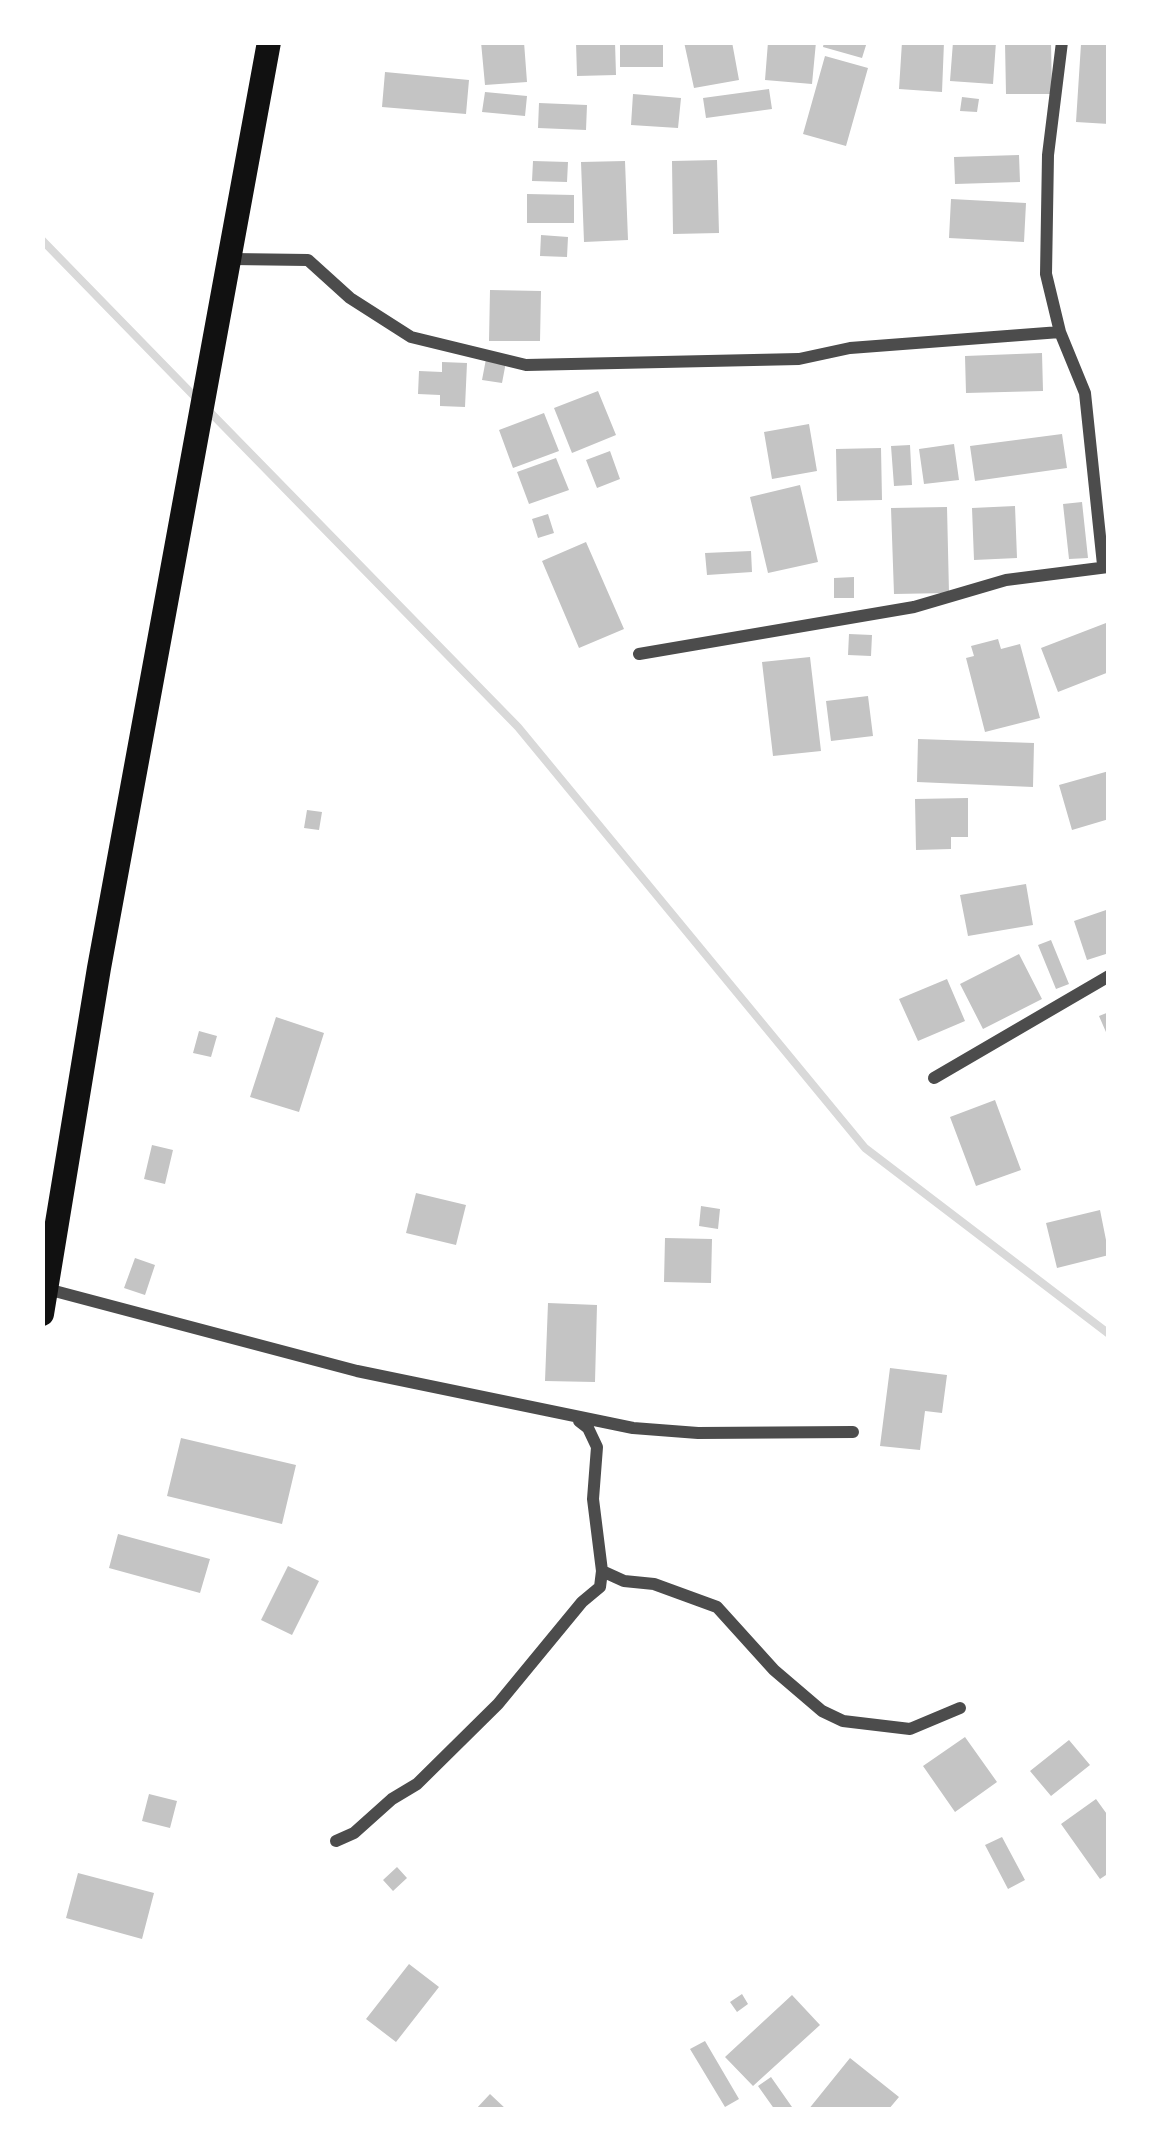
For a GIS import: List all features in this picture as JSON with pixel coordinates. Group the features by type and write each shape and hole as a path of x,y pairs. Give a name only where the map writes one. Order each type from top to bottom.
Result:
{"main road":[{"path":"44,1302 99,968 269,42"}],"street":[{"path":"639,654 914,608 1006,580 1106,566 1085,393 1060,332 1046,274 1048,155 1062,42"},
{"path":"232,259 308,260 350,298 411,337 526,365 799,359 850,348 1060,332"},
{"path":"934,1078 1109,976"},
{"path":"44,1302 573,1417 698,1433 853,1432"},
{"path":"336,1841 354,1833 417,1784 498,1704 582,1602 600,1587 593,1499 596,1447 588,1428 573,1417"},
{"path":"602,1570 624,1581 655,1585 717,1607 774,1670 822,1712 843,1721 910,1729 960,1708"}],"building":[{"path":"481,42 524,42 527,82 485,85"},
{"path":"576,42 615,42 616,75 577,76"},
{"path":"620,42 663,42 663,67 620,67"},
{"path":"684,42 732,42 739,80 694,88"},
{"path":"768,42 816,42 812,84 765,80"},
{"path":"824,42 867,42 862,58 823,47"},
{"path":"902,42 944,42 942,92 899,89"},
{"path":"953,42 996,42 993,84 950,81"},
{"path":"1005,42 1051,42 1052,94 1006,94"},
{"path":"1081,44 1109,45 1109,124 1076,122"},
{"path":"825,56 868,68 846,146 803,134"},
{"path":"385,72 469,80 466,114 382,107"},
{"path":"769,89 772,109 706,118 703,98"},
{"path":"485,92 527,96 525,116 482,112"},
{"path":"633,94 681,98 678,128 631,125"},
{"path":"962,97 979,99 977,112 960,111"},
{"path":"539,103 587,105 586,130 538,128"},
{"path":"1019,155 1020,182 955,184 954,157"},
{"path":"717,160 719,233 673,234 672,161"},
{"path":"533,161 568,162 567,182 532,181"},
{"path":"625,161 628,240 584,242 581,162"},
{"path":"527,194 574,195 574,223 527,223"},
{"path":"951,199 1026,203 1024,242 949,238"},
{"path":"541,235 568,237 567,257 540,256"},
{"path":"490,290 541,291 540,341 489,341"},
{"path":"1042,353 1043,391 966,393 965,356"},
{"path":"486,359 506,362 502,383 482,380"},
{"path":"442,362 467,363 465,407 440,406 440,395 418,394 419,371 442,372"},
{"path":"598,391 616,435 572,453 554,408"},
{"path":"544,413 559,451 513,468 499,430"},
{"path":"809,424 817,471 772,479 764,432"},
{"path":"1062,434 1067,468 975,481 970,446"},
{"path":"954,444 959,480 924,484 919,449"},
{"path":"910,445 912,485 894,486 891,446"},
{"path":"881,448 882,500 837,501 836,449"},
{"path":"610,451 620,479 597,488 586,460"},
{"path":"556,458 569,490 529,504 517,472"},
{"path":"800,485 818,562 768,573 750,497"},
{"path":"1082,502 1088,558 1069,559 1063,504"},
{"path":"1015,506 1017,558 974,560 972,508"},
{"path":"947,507 949,593 894,594 891,508"},
{"path":"548,514 554,533 538,538 532,519"},
{"path":"586,542 624,629 579,648 542,561"},
{"path":"751,551 752,572 707,575 705,553"},
{"path":"854,577 854,598 834,598 834,578"},
{"path":"1106,623 1109,672 1058,692 1041,648"},
{"path":"849,634 872,635 871,656 848,655"},
{"path":"998,639 1001,649 1020,644 1040,718 985,732 966,658 974,656 971,646"},
{"path":"810,657 821,751 773,756 762,662"},
{"path":"868,696 873,736 831,741 826,701"},
{"path":"918,739 1034,743 1033,787 917,782"},
{"path":"1109,771 1109,819 1072,830 1059,785"},
{"path":"968,798 968,837 951,837 951,849 916,850 915,799"},
{"path":"307,810 322,812 319,830 304,828"},
{"path":"1026,884 1033,925 968,936 960,895"},
{"path":"1109,909 1109,953 1087,960 1074,921"},
{"path":"1051,940 1069,984 1056,989 1038,945"},
{"path":"1019,954 1042,999 983,1029 960,984"},
{"path":"947,979 965,1021 918,1041 899,999"},
{"path":"1109,1012 1109,1039 1099,1016"},
{"path":"276,1017 324,1033 299,1112 250,1097"},
{"path":"199,1031 217,1036 211,1057 193,1053"},
{"path":"995,1100 1021,1170 976,1186 950,1117"},
{"path":"152,1145 173,1150 165,1184 144,1179"},
{"path":"416,1193 466,1205 456,1245 406,1233"},
{"path":"701,1206 720,1209 718,1229 699,1226"},
{"path":"1100,1210 1109,1255 1057,1268 1046,1223"},
{"path":"665,1238 712,1239 711,1283 664,1282"},
{"path":"135,1258 155,1265 145,1295 124,1288"},
{"path":"548,1303 597,1305 595,1382 545,1381"},
{"path":"890,1368 947,1375 942,1413 925,1411 920,1450 880,1446"},
{"path":"181,1438 296,1465 282,1524 167,1496"},
{"path":"118,1534 210,1559 200,1593 109,1568"},
{"path":"288,1566 319,1581 292,1635 261,1620"},
{"path":"965,1737 997,1782 955,1812 923,1766"},
{"path":"1069,1740 1090,1765 1051,1796 1030,1771"},
{"path":"149,1794 177,1801 170,1828 142,1821"},
{"path":"1096,1799 1109,1817 1109,1873 1100,1879 1061,1824"},
{"path":"1002,1837 1025,1880 1008,1889 985,1845"},
{"path":"397,1867 407,1878 393,1891 383,1880"},
{"path":"78,1873 154,1893 142,1939 66,1918"},
{"path":"409,1964 439,1987 396,2042 366,2019"},
{"path":"742,1994 748,2004 737,2012 730,2002"},
{"path":"792,1995 820,2025 753,2086 725,2057"},
{"path":"705,2041 739,2099 725,2107 690,2049"},
{"path":"850,2058 899,2097 888,2110 808,2110"},
{"path":"771,2077 792,2107 789,2110 775,2110 758,2086"},
{"path":"490,2094 507,2110 475,2110"}],"waterway":[{"path":"42,240 196,398"},
{"path":"207,409 518,727 865,1148 1109,1334"}]}
